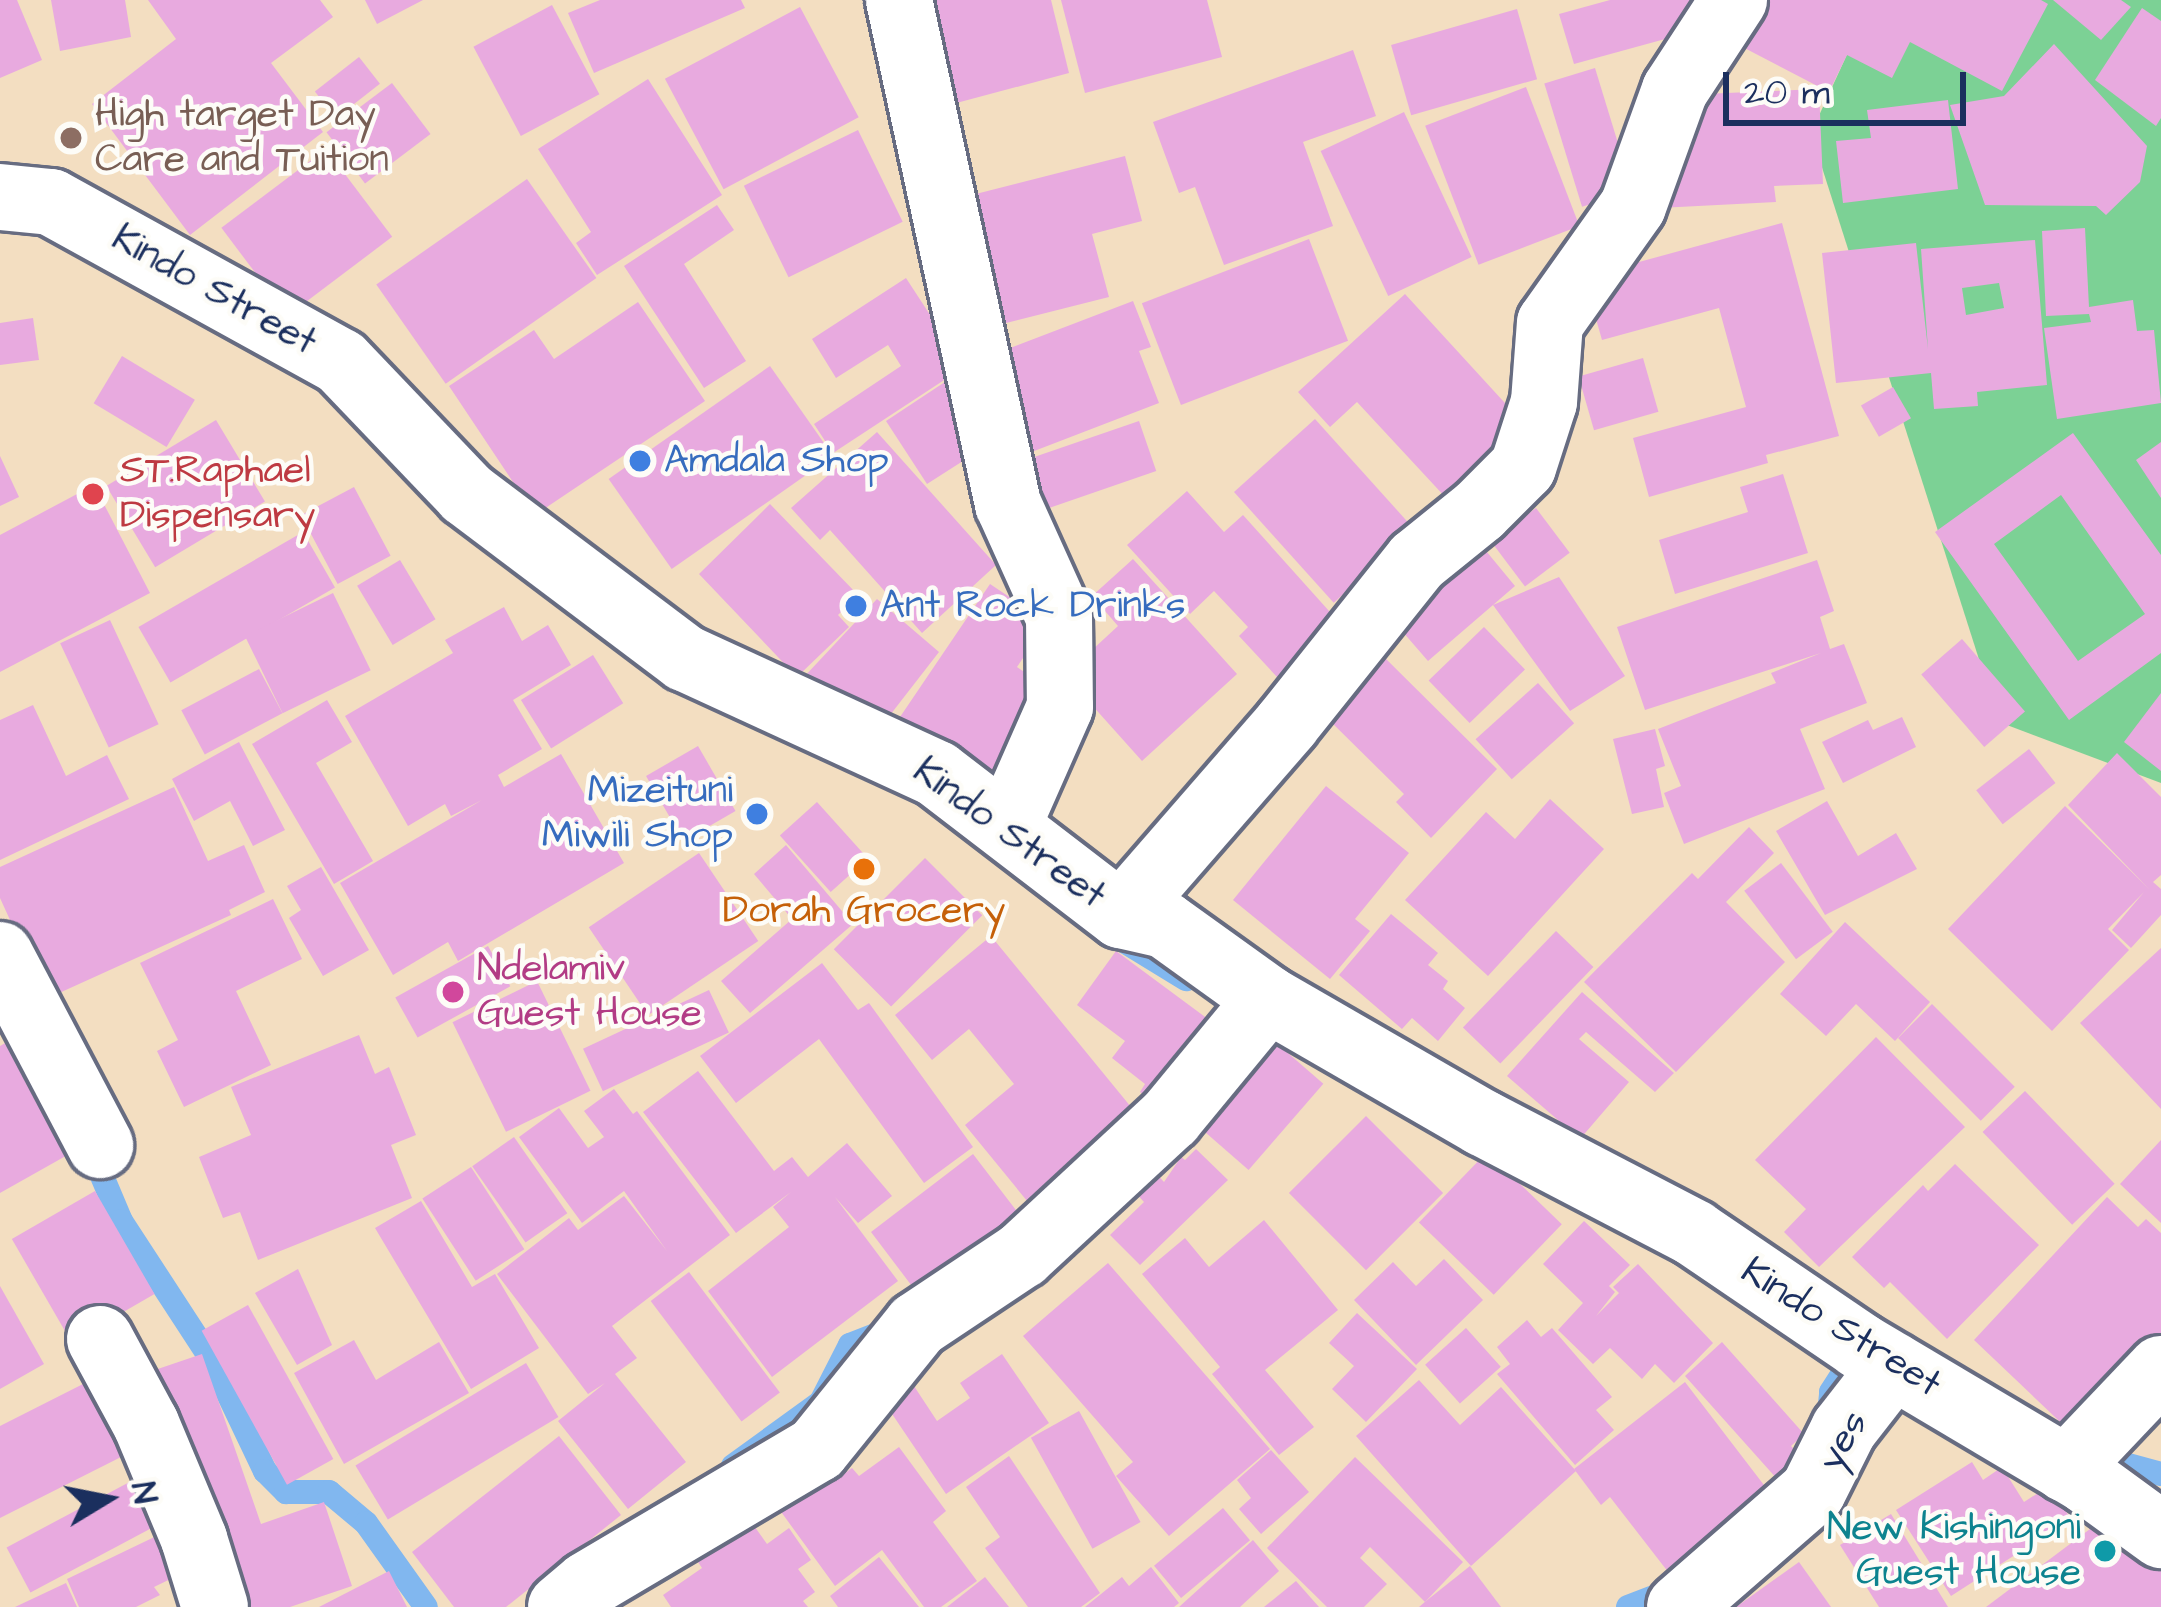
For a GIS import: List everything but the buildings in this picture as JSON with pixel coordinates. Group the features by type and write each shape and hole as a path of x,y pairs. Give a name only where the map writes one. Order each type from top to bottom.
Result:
{"street":[{"path":"899,0 1008,504 1059,617 1060,707 1008,825"},
{"path":"1121,915 1286,724 1417,561 1479,512 1523,467 1544,402 1550,323 1633,206 1675,90 1734,0"},
{"name":"Kindo Street","path":"0,197 51,202 341,362 467,494 685,658 938,774 1121,915 1165,925 1268,999 1483,1123 1694,1233 1894,1366 2066,1469 2161,1535"},
{"path":"0,955 100,1145"},
{"path":"561,1607 587,1586 818,1449 917,1325 1022,1255 1154,1133 1268,999"},
{"path":"100,1340 146,1424 194,1539 214,1607"},
{"name":"yes","path":"1680,1607 1813,1491 1844,1429 1894,1366"},
{"path":"2066,1469 2161,1369"}],"green space":[{"path":"1872,0 2161,0 2161,783 1999,722 1811,133"}],"waterway":[{"path":"1119,938 1186,979"},
{"path":"91,1150 121,1221 213,1362 265,1471 286,1492 329,1492 366,1523 426,1607"},
{"path":"733,1466 821,1402 850,1345 891,1329"},
{"path":"1828,1423 1831,1392 1860,1347"},
{"path":"2088,1454 2161,1474"},
{"path":"1628,1607 1677,1588"}],"place":[{"name":"High target Day Care and Tuition","path":"71,138"},
{"name":"Amdala Shop","path":"640,461"},
{"name":"ST.Raphael Dispensary","path":"93,494"},
{"name":"Ant Rock Drinks","path":"856,606"},
{"name":"Mizeituni Miwili Shop","path":"757,814"},
{"name":"Dorah Grocery","path":"864,869"},
{"name":"Ndelamiv Guest House","path":"453,992"},
{"name":"New Kishingoni Guest House","path":"2105,1551"}]}
